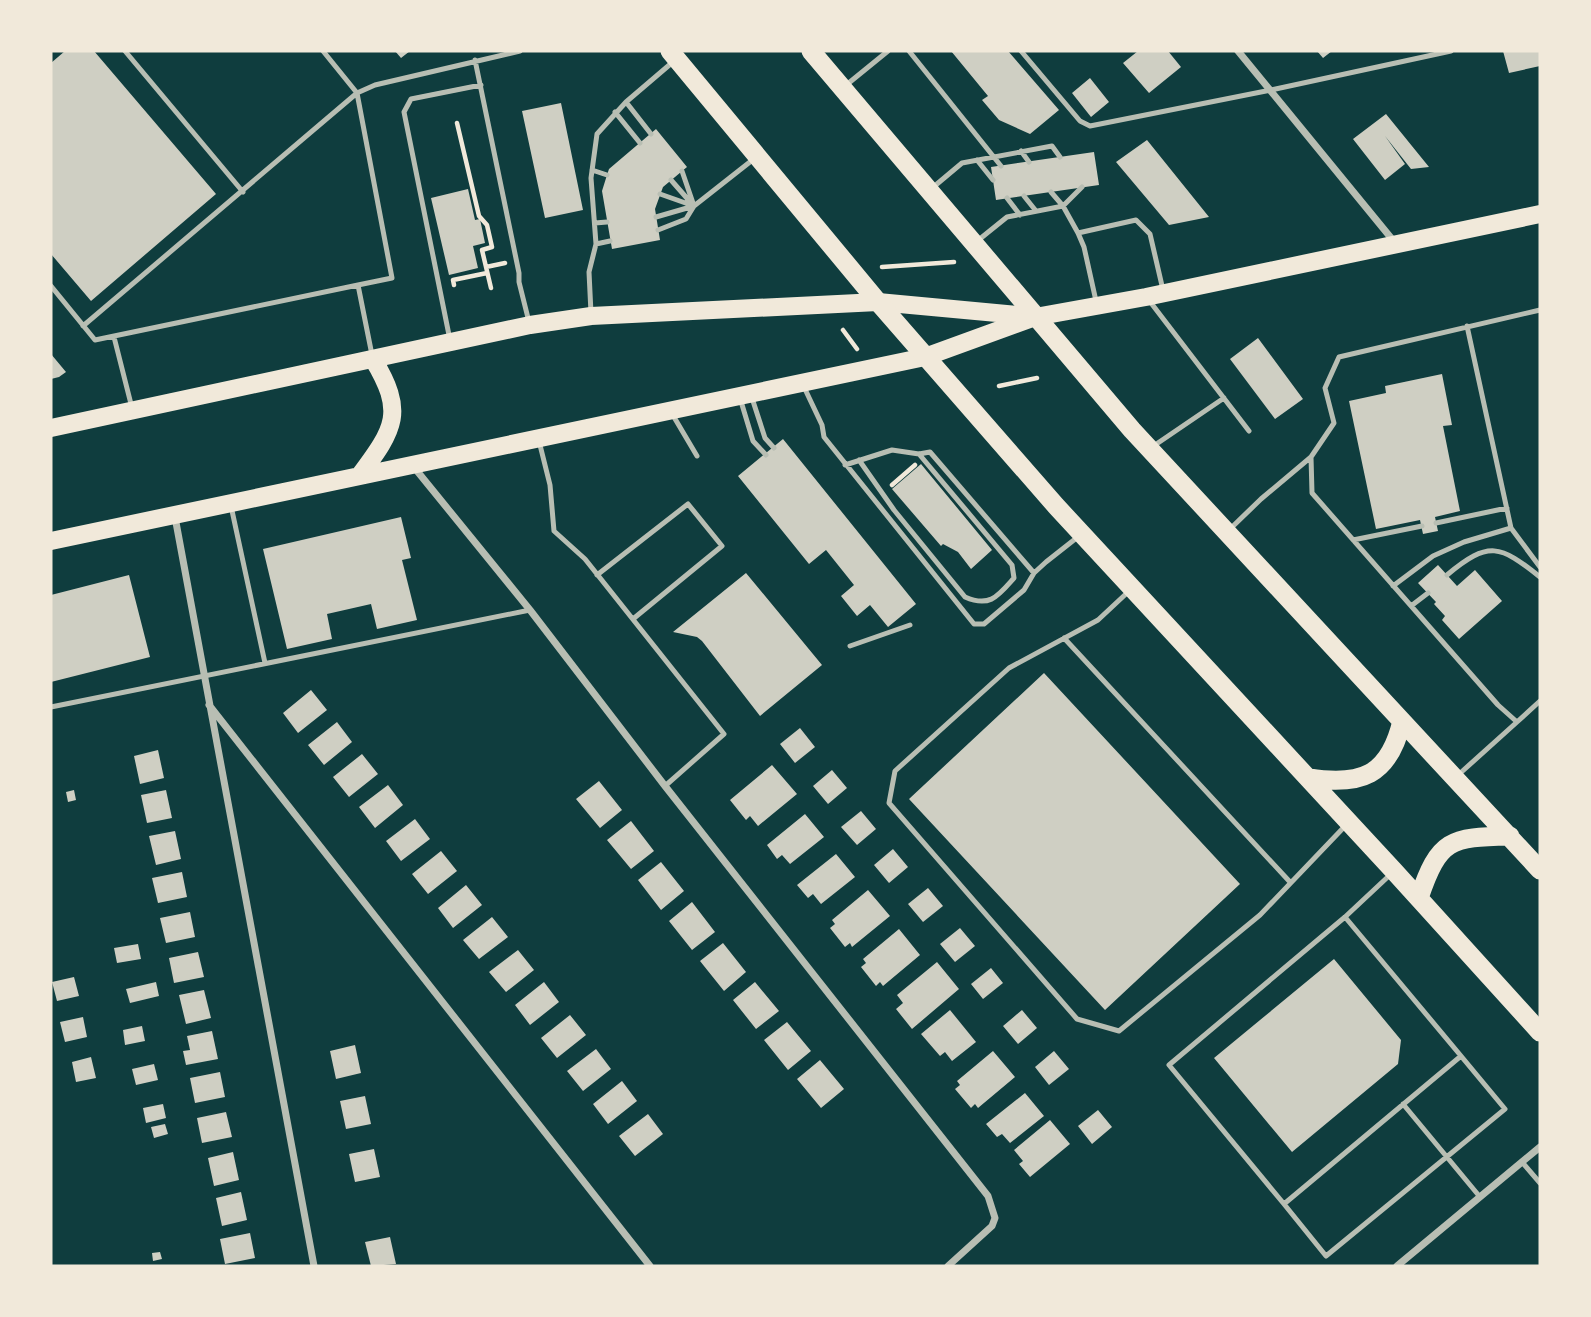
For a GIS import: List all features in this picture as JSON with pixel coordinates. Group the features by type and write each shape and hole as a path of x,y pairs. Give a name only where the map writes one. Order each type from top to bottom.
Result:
{"highway":[{"path":"811,51 1149,449 1540,870"},
{"path":"673,55 878,302 1082,534 1349,821 1540,1032"},
{"path":"1309,779 1335,782 1356,780 1371,774 1384,764 1392,751 1402,721"},
{"path":"1419,898 1432,863 1450,843 1478,837 1510,836"}],"main road":[{"path":"51,541 925,357 1035,317 1154,295 1540,214"},
{"path":"51,428 530,325 591,316 878,302 1035,317"},
{"path":"360,475 378,451 393,419 393,402 389,388 373,359"}],"street":[{"path":"1238,51 1397,244"},
{"path":"412,464 530,610 988,1196 995,1218 986,1234 948,1266"},
{"path":"174,514 314,1266"},
{"path":"209,705 650,1266"},
{"path":"1397,1266 1540,1147"}],"lane":[{"path":"125,51 243,192"},
{"path":"51,286 95,340 392,278 357,93 323,51"},
{"path":"83,326 357,93 375,85 496,53 520,51"},
{"path":"843,88 888,51"},
{"path":"909,51 1001,166"},
{"path":"1021,51 1080,121 1090,126 1451,51"},
{"path":"591,316 589,272 596,244 592,170 597,134 615,112 673,55"},
{"path":"475,60 530,325"},
{"path":"450,342 404,112 411,99 481,85"},
{"path":"626,102 651,134"},
{"path":"615,112 640,143"},
{"path":"929,191 962,163 1052,146 1060,157"},
{"path":"1021,151 1029,162"},
{"path":"658,230 686,219 694,206 758,156"},
{"path":"977,160 993,180"},
{"path":"592,170 607,175"},
{"path":"682,171 694,206"},
{"path":"671,180 694,206"},
{"path":"974,244 1007,217 1063,206 1082,187"},
{"path":"1051,192 1063,206 1084,247 1097,306"},
{"path":"660,194 694,206"},
{"path":"1024,196 1036,211"},
{"path":"1007,198 1020,215"},
{"path":"656,217 694,206"},
{"path":"1078,233 1136,220 1150,234 1154,295 1249,431"},
{"path":"594,223 607,222"},
{"path":"596,244 610,241"},
{"path":"358,285 373,359"},
{"path":"1226,533 1311,457 1334,423 1325,388 1339,357 1540,310"},
{"path":"1467,326 1511,528 1540,567"},
{"path":"114,337 132,411"},
{"path":"802,382 822,425 824,437 974,624 984,624 1024,590 1034,573 1082,534"},
{"path":"745,394 765,438 774,448"},
{"path":"745,394 753,441 766,455"},
{"path":"1149,449 1224,398"},
{"path":"670,410 697,456"},
{"path":"538,438 550,485 554,531 585,559 724,734 665,786"},
{"path":"845,465 892,450 919,454 930,452 1034,573"},
{"path":"859,460 894,510 965,597 987,602 1014,578 1012,565 919,454"},
{"path":"1311,457 1312,493 1498,705 1517,722"},
{"path":"231,503 265,663"},
{"path":"597,575 688,504 722,546 633,619"},
{"path":"1436,523 1507,508"},
{"path":"1353,540 1422,526"},
{"path":"1393,586 1433,556 1464,542 1511,528"},
{"path":"1447,575 1469,557 1488,551 1511,554 1540,578"},
{"path":"1132,589 1098,620 1009,668 895,771 889,803 1077,1019 1119,1031 1260,915 1349,821"},
{"path":"1411,606 1428,593"},
{"path":"51,707 530,610"},
{"path":"850,646 910,625"},
{"path":"1064,638 1290,882"},
{"path":"1455,778 1540,701"},
{"path":"1345,917 1505,1109 1326,1255 1169,1065 1345,917 1394,871"},
{"path":"1284,1204 1461,1056"},
{"path":"1403,1104 1480,1197"},
{"path":"1522,1162 1540,1183"}],"path":[{"path":"457,123 479,216 487,225 492,247 482,250 491,288"},
{"path":"455,288 453,280 508,262"},
{"path":"883,267 954,262"},
{"path":"843,330 857,349"},
{"path":"999,386 1037,378"}],"building":[{"path":"65,51 94,51 216,194 91,301 51,254 51,63"},
{"path":"395,51 410,51 401,58"},
{"path":"951,51 1008,51 1059,110 1030,134 999,120 982,100 988,96"},
{"path":"1138,51 1168,51 1181,67 1149,93 1123,63"},
{"path":"1317,51 1332,51 1323,58"},
{"path":"1503,51 1540,51 1540,66 1509,73"},
{"path":"1090,78 1109,102 1091,117 1072,93"},
{"path":"561,103 583,210 545,218 522,111"},
{"path":"1386,114 1429,167 1411,169 1385,136 1405,164 1385,180 1353,139"},
{"path":"656,129 687,167 663,187 655,209 660,240 612,249 602,191 609,169"},
{"path":"1147,140 1209,217 1169,225 1116,162"},
{"path":"1094,152 1099,185 996,200 991,167"},
{"path":"468,189 475,220 480,219 485,243 473,246 478,268 449,275 431,198"},
{"path":"1258,338 1303,399 1275,419 1230,359"},
{"path":"51,354 66,372 51,379"},
{"path":"1442,374 1452,425 1443,426 1460,511 1435,517 1438,531 1423,534 1420,520 1376,529 1349,401 1386,393 1385,386"},
{"path":"783,439 916,604 888,627 870,605 857,616 841,596 854,585 826,550 809,564 738,476"},
{"path":"921,464 992,550 971,569 958,552 943,544 941,546 892,489"},
{"path":"401,517 411,558 402,560 417,620 377,629 371,604 327,614 332,639 287,649 263,549"},
{"path":"1438,565 1457,586 1475,570 1502,601 1459,639 1442,620 1445,616 1434,604 1436,602 1418,583"},
{"path":"746,573 822,665 760,716 702,641 697,637 673,632"},
{"path":"129,575 150,657 51,682 51,595"},
{"path":"1044,673 1240,884 1105,1010 909,799"},
{"path":"311,690 327,710 298,733 283,713"},
{"path":"337,722 352,742 324,765 308,745"},
{"path":"800,728 815,747 795,763 780,744"},
{"path":"158,750 164,778 140,784 134,756"},
{"path":"362,754 378,774 349,797 333,777"},
{"path":"772,765 797,794 758,826 750,816 746,820 730,800"},
{"path":"832,770 847,788 828,804 813,786"},
{"path":"599,781 622,810 600,828 576,799"},
{"path":"388,785 403,805 375,828 359,807"},
{"path":"74,790 76,800 68,802 66,792"},
{"path":"166,790 172,818 147,823 141,795"},
{"path":"861,811 876,829 857,845 841,827"},
{"path":"805,814 824,837 790,864 782,855 777,859 767,845"},
{"path":"415,819 430,839 401,861 386,841"},
{"path":"631,821 654,851 631,869 607,840"},
{"path":"175,831 181,859 156,865 149,836"},
{"path":"893,849 908,867 889,883 874,865"},
{"path":"441,851 457,871 428,894 412,874"},
{"path":"836,854 855,877 821,904 813,894 808,898 797,885"},
{"path":"661,862 684,891 661,910 638,880"},
{"path":"182,872 187,897 158,903 152,878"},
{"path":"466,885 482,905 453,928 438,908"},
{"path":"928,888 943,906 923,922 908,904"},
{"path":"868,890 890,916 852,947 850,943 845,947 830,928 835,924 832,920"},
{"path":"692,902 715,932 692,950 669,921"},
{"path":"190,912 195,937 166,943 160,918"},
{"path":"492,917 508,937 479,959 463,940"},
{"path":"960,928 975,946 955,962 940,944"},
{"path":"899,929 920,955 883,986 880,982 876,986 861,967 866,963 863,959"},
{"path":"723,943 746,972 724,991 700,961"},
{"path":"138,944 141,959 117,963 114,948"},
{"path":"518,950 534,970 506,992 489,972"},
{"path":"198,952 204,977 174,983 169,958"},
{"path":"1334,959 1401,1040 1398,1064 1292,1152 1214,1058"},
{"path":"937,962 959,989 912,1029 896,1009 903,1003 897,995"},
{"path":"991,968 1003,983 983,999 971,984"},
{"path":"74,977 79,996 57,1001 52,982"},
{"path":"156,982 159,996 130,1003 126,989"},
{"path":"544,982 559,1002 530,1025 515,1005"},
{"path":"755,982 779,1011 756,1029 733,1000"},
{"path":"204,990 211,1018 186,1024 179,995"},
{"path":"950,1010 976,1042 952,1061 945,1052 940,1056 921,1034"},
{"path":"1022,1010 1037,1028 1018,1044 1003,1026"},
{"path":"570,1015 586,1035 557,1058 541,1038"},
{"path":"83,1017 87,1037 65,1042 60,1022"},
{"path":"787,1022 811,1051 788,1070 764,1040"},
{"path":"142,1026 145,1041 125,1045 123,1030"},
{"path":"212,1031 218,1059 186,1065 183,1051 190,1050 187,1036"},
{"path":"355,1045 361,1073 336,1079 330,1051"},
{"path":"596,1049 611,1069 583,1091 567,1071"},
{"path":"993,1051 1015,1077 978,1108 975,1104 971,1108 955,1089 960,1085 957,1081"},
{"path":"1054,1051 1069,1069 1049,1085 1035,1067"},
{"path":"91,1057 96,1078 76,1082 72,1062"},
{"path":"820,1060 844,1089 821,1108 797,1079"},
{"path":"154,1064 158,1080 136,1085 132,1069"},
{"path":"220,1072 225,1097 195,1103 190,1078"},
{"path":"622,1081 637,1101 608,1124 593,1104"},
{"path":"1025,1093 1044,1116 1010,1143 1002,1134 997,1137 986,1124"},
{"path":"365,1096 371,1124 346,1129 340,1101"},
{"path":"163,1104 166,1118 146,1123 143,1108"},
{"path":"1098,1110 1112,1127 1092,1144 1078,1126"},
{"path":"226,1112 232,1137 202,1143 197,1118"},
{"path":"648,1114 663,1134 635,1156 619,1136"},
{"path":"1050,1120 1070,1144 1030,1177 1019,1164 1023,1161 1014,1150"},
{"path":"165,1124 168,1134 154,1138 151,1127"},
{"path":"374,1149 380,1177 355,1182 349,1154"},
{"path":"233,1152 239,1180 214,1186 208,1158"},
{"path":"241,1192 247,1220 222,1226 216,1198"},
{"path":"250,1233 255,1258 225,1264 220,1239"},
{"path":"390,1237 396,1264 371,1266 365,1242"},
{"path":"160,1252 162,1259 153,1261 152,1253"}]}
